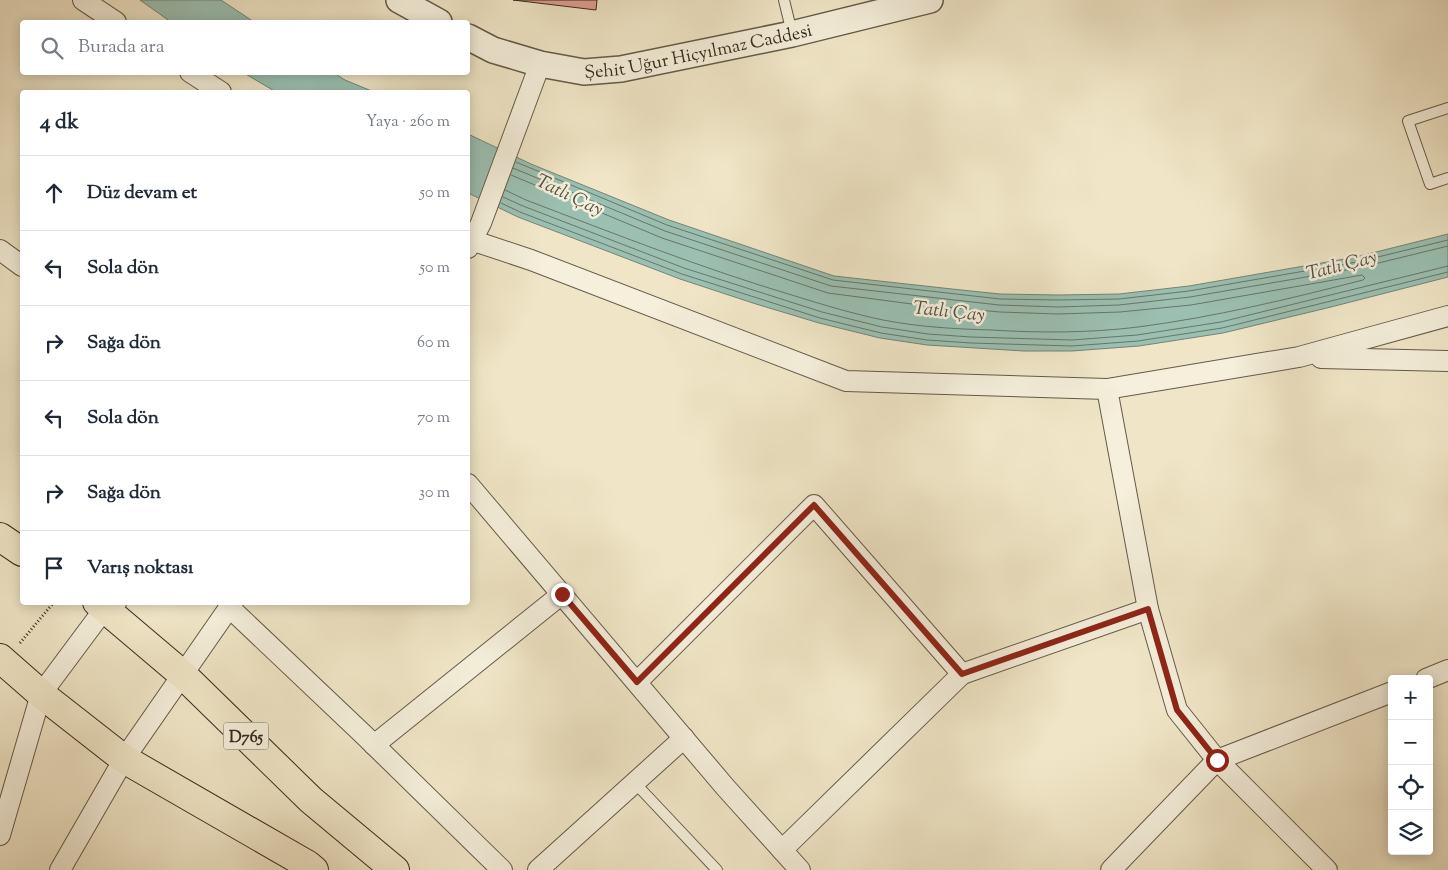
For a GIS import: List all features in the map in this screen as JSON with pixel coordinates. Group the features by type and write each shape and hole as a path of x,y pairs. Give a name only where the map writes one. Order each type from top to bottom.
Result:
{"highway":[{"path":"0,537 20,551"},
{"name":"D765","path":"108,605 311,800 395,870"},
{"path":"2,660 41,694 124,759 314,870"}],"street":[{"path":"83,0 113,20"},
{"path":"399,0 435,20"},
{"name":"Şehit Uğur Hiçyılmaz Caddesi","path":"470,38 493,50 540,64 584,72 621,69 792,34 884,6 930,0"},
{"path":"470,241 481,223 540,64"},
{"path":"195,75 218,90"},
{"path":"470,243 531,260 846,381 1106,390 1299,357 1448,316"},
{"path":"0,250 20,265"},
{"path":"1299,357 1448,361"},
{"path":"1106,390 1148,609 1177,710 1217,760 1327,870"},
{"path":"470,486 684,738 800,870"},
{"path":"637,682 814,505 962,674"},
{"path":"374,745 562,594"},
{"path":"0,835 41,694 106,605"},
{"path":"60,870 124,759 231,605 502,870"},
{"path":"782,850 962,674 1148,609"},
{"path":"1433,676 1448,670"},
{"path":"1111,870 1217,760 1388,694"},
{"path":"538,870 684,738"}],"lane":[{"path":"784,0 792,34"},
{"path":"1448,108 1408,121 1430,184 1448,178"},
{"path":"635,783 717,870"}],"path":[{"path":"2,660 51,605"}],"water":[{"path":"140,0 221,0 251,20 168,20"},
{"path":"247,75 337,75 369,90 273,90"},
{"name":"Tatlı Çay","path":"470,135 531,164 669,220 834,276 1000,294 1119,294 1189,286 1356,257 1448,234 1448,277 1223,333 1139,346 1072,351 1024,351 927,345 880,338 819,323 756,304 680,279 518,217 470,194"}],"building":[{"path":"513,0 597,0 596,10"}],"route":[{"path":"562,594 637,682 814,505 962,674 1148,609 1177,710 1217,760"}]}
